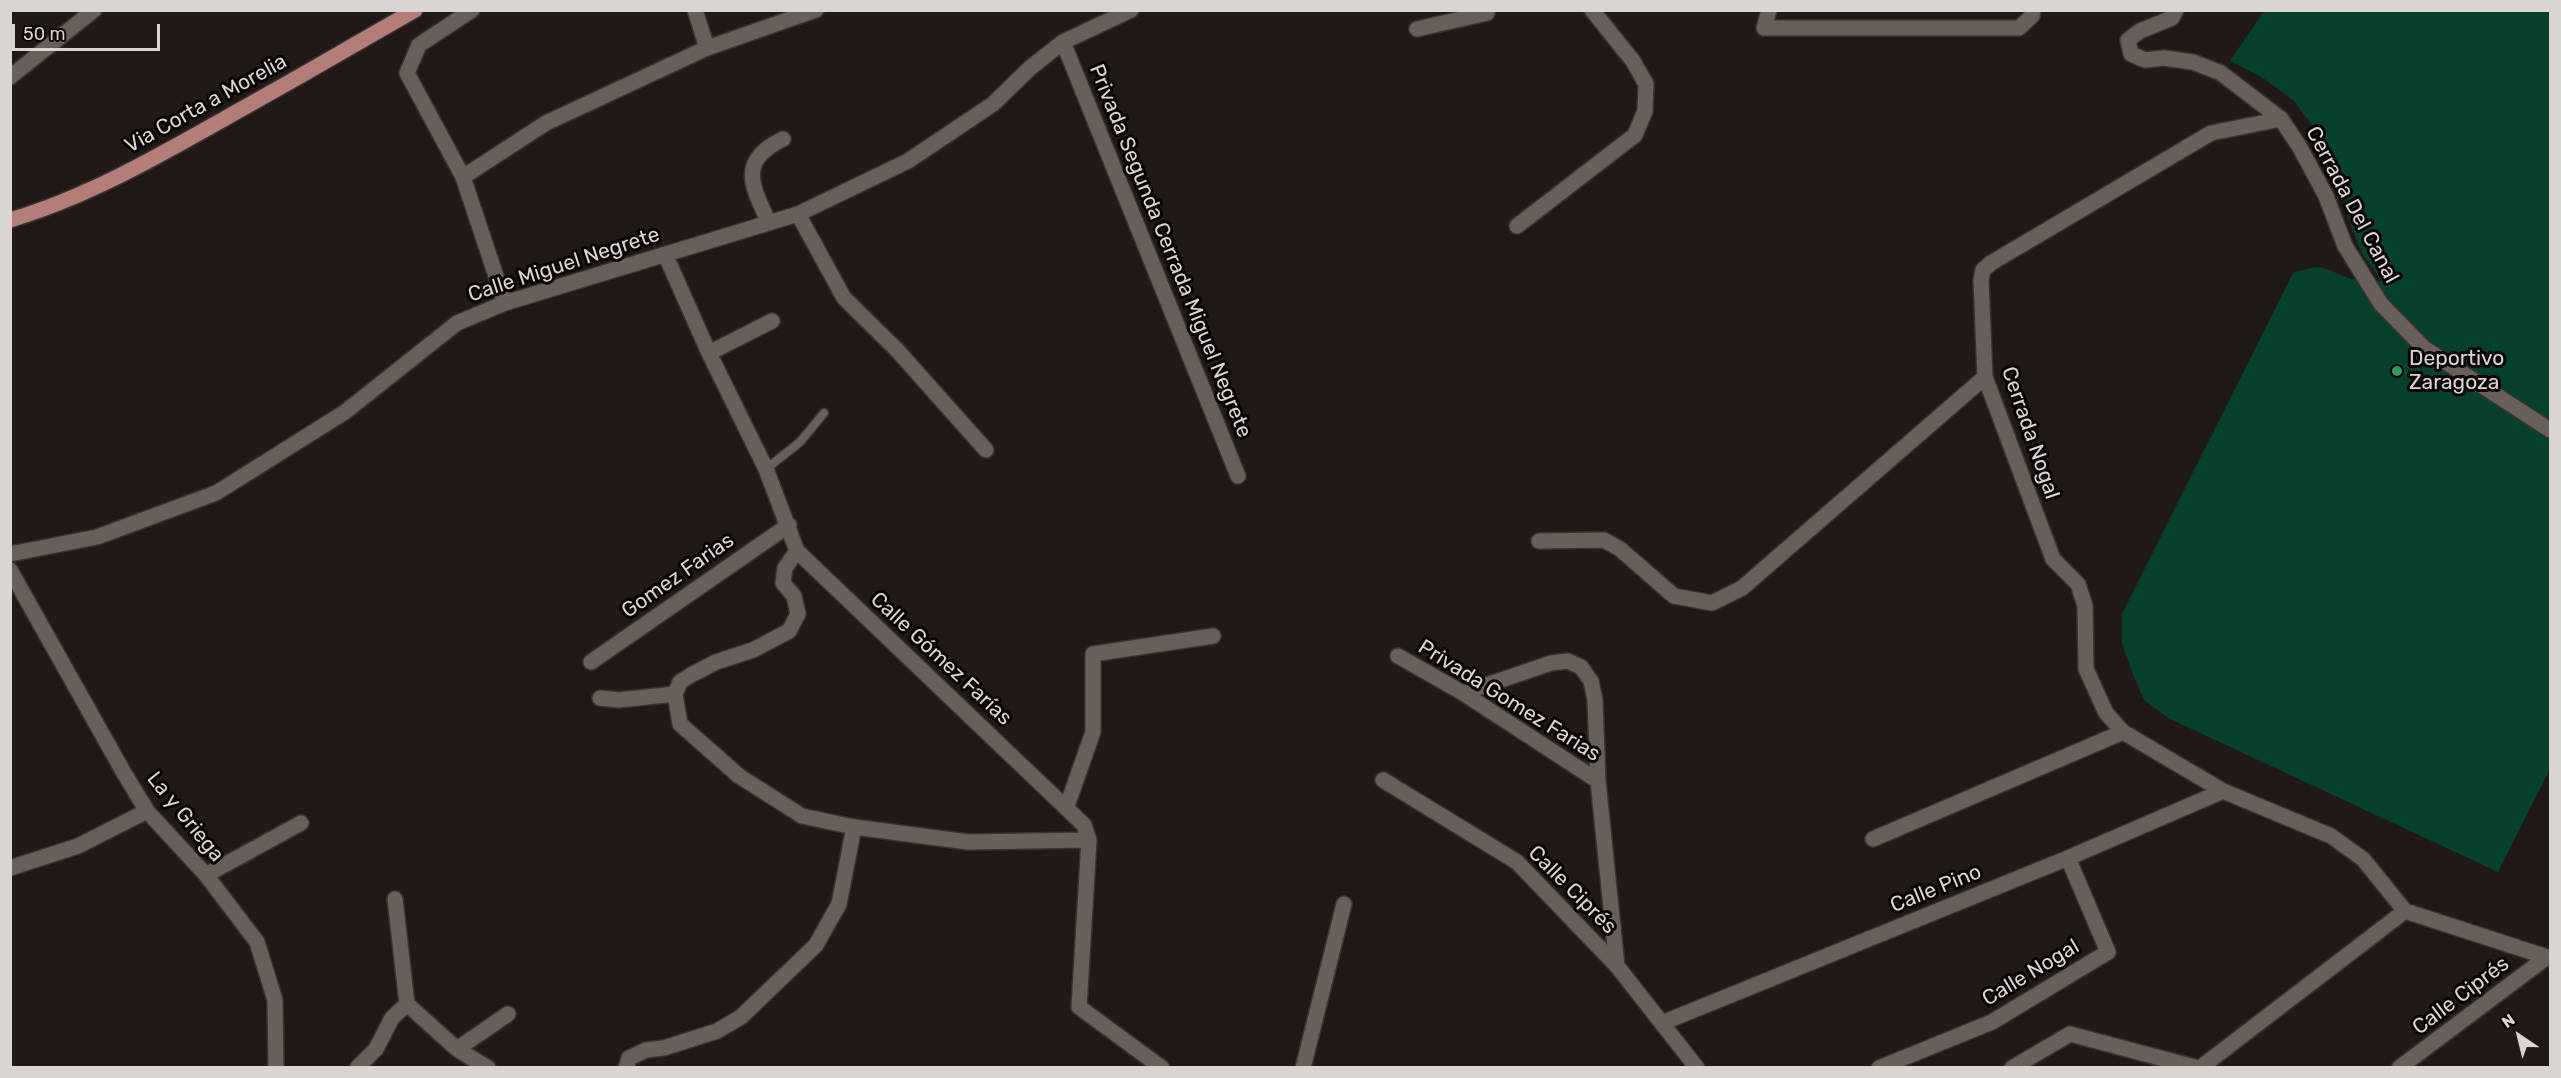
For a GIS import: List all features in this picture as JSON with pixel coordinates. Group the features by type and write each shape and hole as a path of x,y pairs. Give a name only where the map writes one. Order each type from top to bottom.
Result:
{"main road":[{"name":"Via Corta a Morelia","path":"10,220 43,210 97,188 152,160 415,10"}],"street":[{"path":"10,76 94,10"},
{"path":"472,10 419,45 407,73 463,177 505,303"},
{"path":"695,10 707,48"},
{"path":"463,177 546,123 707,48 816,10"},
{"name":"Calle Miguel Negrete","path":"10,554 97,537 216,493 345,412 457,323 505,303 798,214 917,155 993,104 1030,68 1063,42 1131,10"},
{"path":"1417,29 1486,13 1486,10"},
{"path":"1517,226 1635,135 1645,111 1646,84 1633,61 1592,10"},
{"path":"1769,10 1764,28 2019,28 2032,16 2033,10"},
{"name":"Cerrada Del Canal","path":"2176,10 2172,18 2140,31 2128,40 2131,54 2145,60 2164,58 2193,62 2221,73 2281,119 2299,146 2326,196 2345,246 2381,304 2424,348 2550,430"},
{"name":"Privada Segunda Cerrada Miguel Negrete","path":"1063,42 1238,476"},
{"name":"Cerrada Nogal","path":"2281,119 2211,133 1991,263 1983,270 1981,280 1985,377 2053,559 2078,584 2085,606 2086,669 2094,693 2106,713 2123,732 2223,791 2331,836 2363,859 2405,911"},
{"path":"769,223 752,186 754,165 764,148 783,139"},
{"path":"798,214 844,298 897,350 986,450"},
{"name":"Calle Gómez Farías","path":"665,254 709,353 765,469 789,525 797,551 1067,806 1084,825 1089,840"},
{"path":"709,353 772,321"},
{"path":"1539,541 1604,540 1620,549 1674,596 1712,603 1742,588 1985,377"},
{"name":"Gomez Farias","path":"591,662 789,525"},
{"path":"797,551 785,568 783,583 794,596 798,614 789,631 753,650 716,662 680,682 675,694 680,724 739,776 802,816 854,827 968,842 1089,840 1079,1008 1162,1068"},
{"name":"La y Griega","path":"10,570 147,810 206,875 257,942 275,1000 276,1068"},
{"path":"1067,806 1093,732 1093,654 1213,636"},
{"name":"Privada Gomez Farias","path":"1398,656 1462,693 1598,781"},
{"path":"1462,693 1551,663 1568,661 1581,667 1591,681 1598,781 1617,966"},
{"path":"600,698 619,700 675,694"},
{"path":"1873,839 2123,732"},
{"name":"Calle Ciprés","path":"1383,780 1517,862 1617,966 1697,1068"},
{"name":"Calle Pino","path":"1662,1023 2068,858 2223,791"},
{"path":"10,868 78,846 147,810"},
{"path":"206,875 301,823"},
{"path":"626,1068 629,1058 646,1050 692,1040 717,1031 741,1017 816,945 839,904 854,827"},
{"name":"Calle Nogal","path":"1879,1068 1992,1022 2108,952 2068,858"},
{"path":"395,900 407,1004 458,1049 488,1068"},
{"path":"1303,1068 1344,904"},
{"path":"2012,1068 2070,1034 2199,1068 2405,911 2549,958"},
{"name":"Calle Ciprés","path":"2399,1068 2549,958"},
{"path":"357,1068 376,1049 392,1018 407,1004"},
{"path":"458,1049 508,1014"}],"lane":[{"path":"765,469 800,442 824,413"}],"green space":[{"name":"Deportivo Zaragoza","path":"2264,11 2550,11 2550,769 2498,872 2168,718 2144,700 2122,644 2122,614 2293,273 2317,267 2352,279 2382,281 2361,252 2346,212 2345,186 2326,145 2294,101 2263,78 2230,61"}],"place":[{"name":"Deportivo Zaragoza","path":"2397,371"}]}
